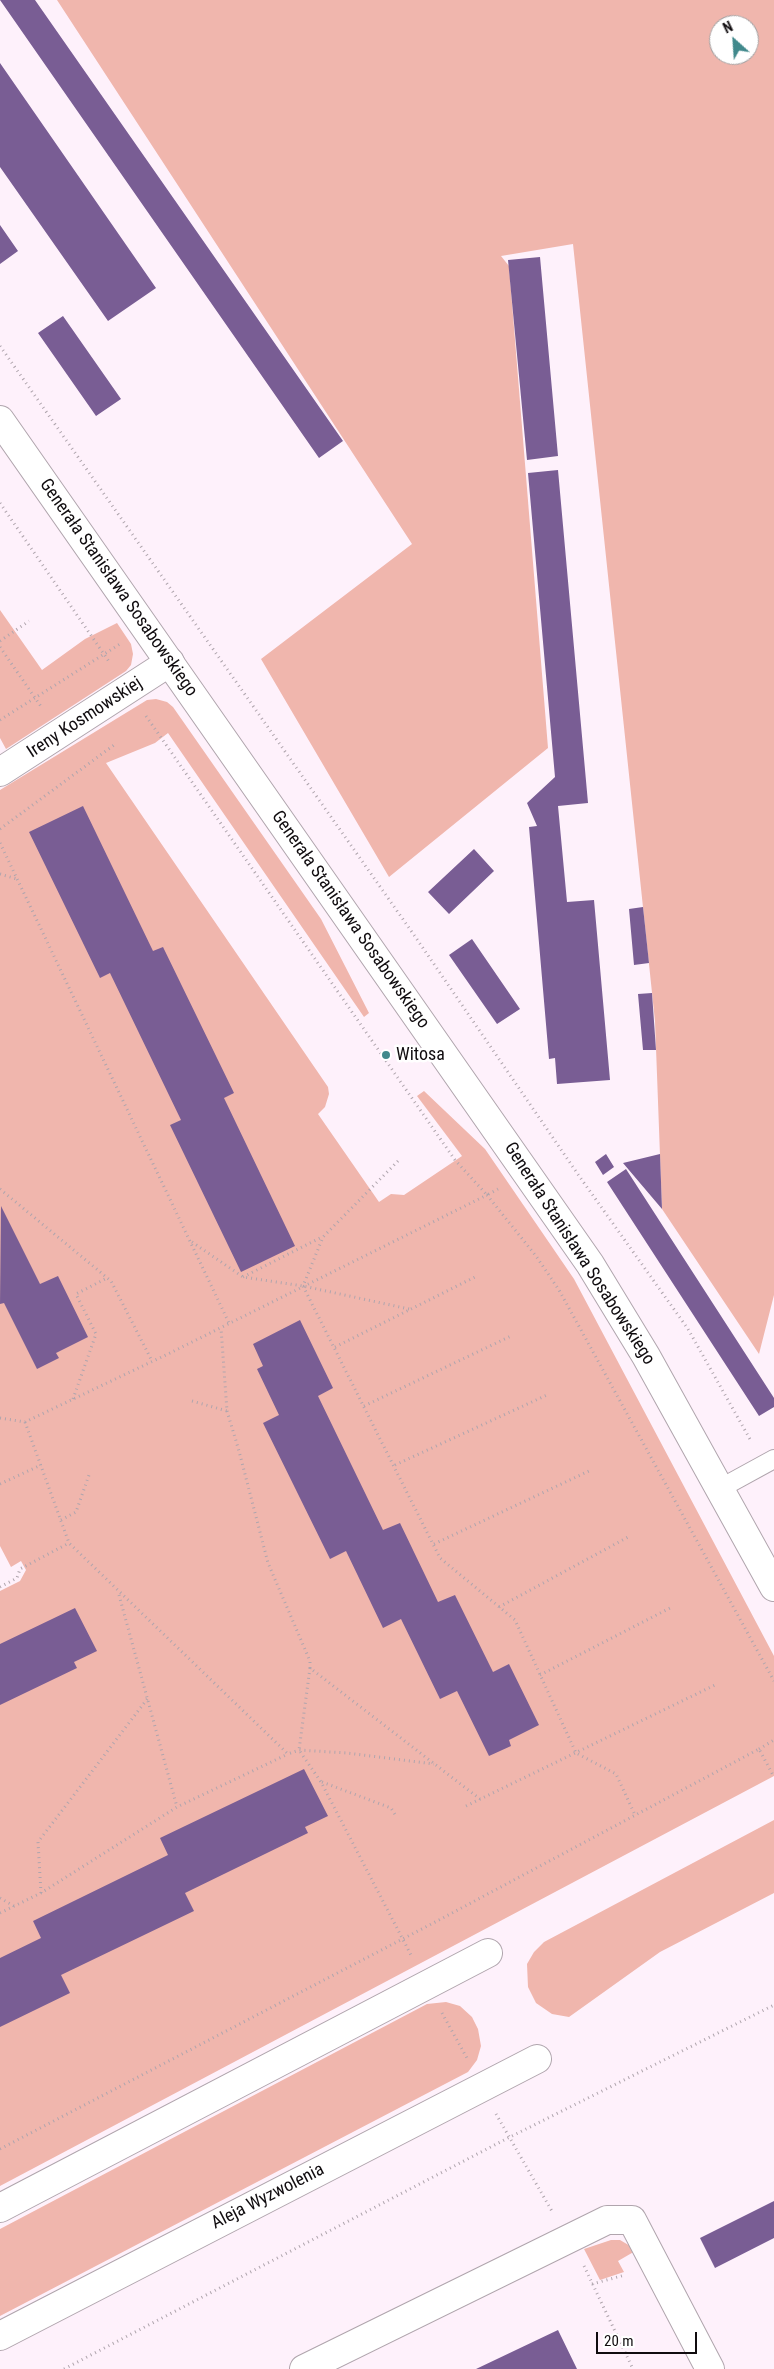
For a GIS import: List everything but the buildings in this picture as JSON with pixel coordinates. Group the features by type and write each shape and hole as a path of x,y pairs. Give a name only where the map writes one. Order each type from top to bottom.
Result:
{"street":[{"name":"Generała Stanisława Sosabowskiego","path":"0,420 590,1264 619,1309 721,1488 774,1587"},
{"name":"Ireny Kosmowskiej","path":"0,772 170,662"},
{"path":"0,2208 488,1953"},
{"name":"Aleja Wyzwolenia","path":"0,2336 537,2059"},
{"path":"304,2369 607,2220 632,2220 710,2369"}],"lane":[{"path":"721,1488 769,1462"}],"path":[{"path":"0,346 688,1329 769,1462"},
{"path":"0,503 103,655 455,1160 487,1195 536,1256 558,1290 773,1675 774,1681"},
{"path":"0,641 29,621"},
{"path":"0,720 146,628"},
{"path":"0,647 35,698"},
{"path":"0,829 114,745"},
{"path":"0,843 229,1323"},
{"path":"0,874 17,879"},
{"path":"242,1278 322,1237 398,1161"},
{"path":"0,1190 111,1281 152,1362"},
{"path":"0,1418 24,1422 152,1362 487,1195"},
{"path":"322,1237 303,1286 395,1465 440,1558 515,1620 576,1753 616,1774 635,1815"},
{"path":"191,1241 242,1278 303,1286 409,1310"},
{"path":"335,1347 475,1277"},
{"path":"73,1399 96,1334 76,1294 108,1278"},
{"path":"221,1328 226,1410 239,1451 268,1563 310,1661 299,1750 321,1782 508,2138 568,2238 632,2368"},
{"path":"364,1406 511,1336"},
{"path":"395,1465 547,1395"},
{"path":"192,1401 226,1410"},
{"path":"24,1422 69,1544 288,1754"},
{"path":"0,1484 41,1465"},
{"path":"434,1544 590,1470"},
{"path":"61,1520 76,1512 89,1475"},
{"path":"499,1607 630,1536"},
{"path":"0,1587 17,1578 20,1569 69,1544"},
{"path":"118,1593 177,1807"},
{"path":"540,1675 672,1608"},
{"path":"310,1668 480,1799"},
{"path":"466,1806 717,1684"},
{"path":"41,1892 38,1842 148,1698"},
{"path":"0,2150 403,1939 774,1740"},
{"path":"759,1749 774,1777"},
{"path":"0,1913 41,1892 177,1807 299,1750 347,1753 434,1764"},
{"path":"321,1782 391,1808 396,1816"},
{"path":"0,1898 14,1906"},
{"path":"64,2369 508,2138 774,2005"}],"shaded area":[{"path":"57,0 774,0 774,1295 759,1354 662,1209 655,1021 573,244 501,256 509,266 548,748 389,877 261,659 412,544"},
{"path":"0,610 42,670 85,639 117,623 131,644 133,654 131,665 126,671 6,749 0,738"},
{"path":"156,699 167,702 173,707 321,919 369,1013 364,1017 168,733 155,743 106,763 328,1087 329,1094 325,1107 318,1114 379,1202 391,1194 404,1195 462,1156 417,1096 424,1091 485,1149 574,1279 774,1656 774,1776 0,2186 0,1591 20,1581 26,1570 21,1561 11,1567 0,1546 0,790 147,700"},
{"path":"774,1820 774,1893 660,1952 569,2017 552,2014 536,2003 528,1987 527,1964 534,1952 544,1942"},
{"path":"446,2002 460,2006 472,2017 478,2029 481,2046 477,2060 468,2072 0,2316 0,2229 427,2004"},
{"path":"611,2240 620,2240 637,2250 618,2261 624,2272 600,2280 584,2249"}],"place":[{"name":"Witosa","path":"386,1055"}]}
